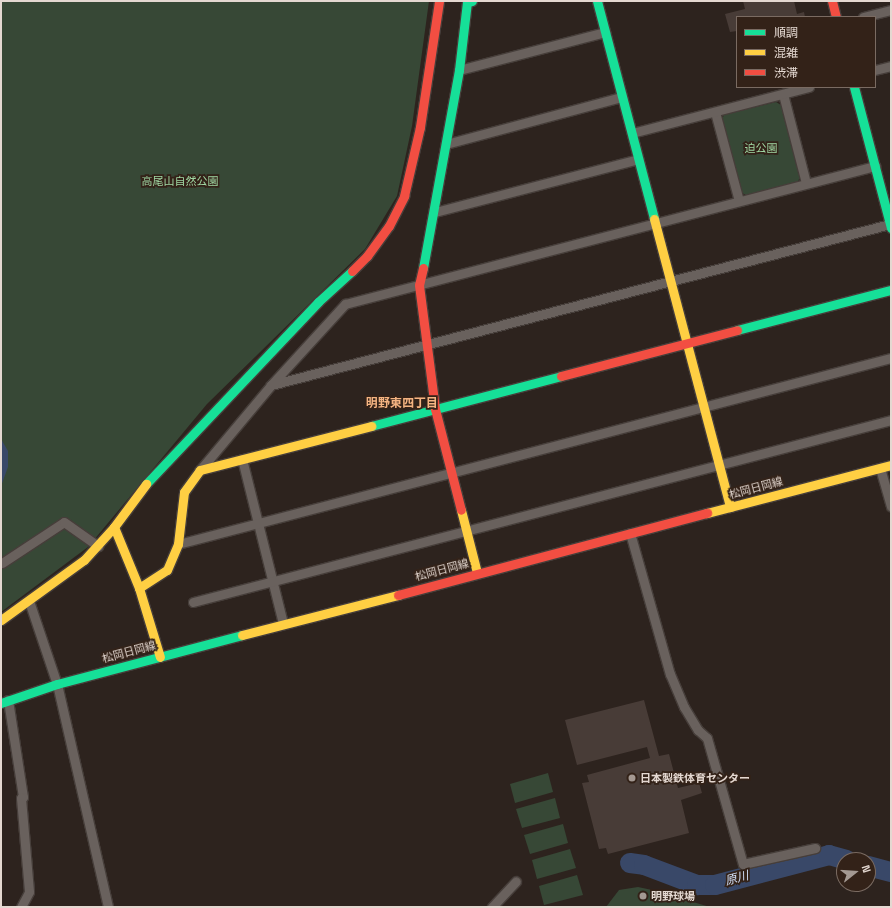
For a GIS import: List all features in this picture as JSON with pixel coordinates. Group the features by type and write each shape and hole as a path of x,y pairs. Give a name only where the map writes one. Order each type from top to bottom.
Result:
{"street":[{"path":"1,620 84,560 98,546 114,528 155,473 307,314 367,256 389,226 404,196 420,127 439,1"},
{"path":"472,1 467,2 458,70 435,212 419,285 435,409 450,473 477,573"},
{"path":"597,1 730,507"},
{"path":"832,1 836,16"},
{"path":"867,16 891,10"},
{"path":"458,70 605,32"},
{"path":"876,70 891,66"},
{"path":"632,133 805,88"},
{"path":"271,385 670,281 891,226 854,88"},
{"path":"783,94 806,184"},
{"path":"446,144 622,97"},
{"path":"715,112 739,201"},
{"path":"435,212 638,159"},
{"path":"138,588 167,570 178,544 184,492 200,470 271,385 345,304 875,166"},
{"path":"200,470 891,290"},
{"path":"178,544 891,358"},
{"path":"192,602 891,420"},
{"path":"242,459 283,624"},
{"name":"松岡日岡線","path":"5,702 57,684 891,465"},
{"path":"880,468 891,506"},
{"path":"2,563 64,522 98,546"},
{"path":"114,528 138,588 160,657"},
{"path":"630,533 670,674 684,707 698,730 707,738 743,864 815,848"},
{"path":"29,601 57,684 108,907"},
{"path":"5,702 23,797 21,798 29,892 20,907"},
{"path":"492,907 516,881"}],"green space":[{"name":"高尾山自然公園","path":"1,1 429,1 412,126 397,196 365,249 207,404 88,547 1,612"},
{"name":"迫公園","path":"776,102 781,105 800,176 798,182 746,195 740,192 721,121 724,115"},
{"path":"548,773 553,792 515,803 510,784"},
{"path":"555,798 560,818 522,828 516,809"},
{"path":"563,824 568,843 530,854 524,835"},
{"path":"570,849 576,868 537,879 532,860"},
{"path":"577,875 583,895 544,905 539,886"},
{"name":"明野球場","path":"638,887 710,907 606,907 619,890"}],"water":[{"path":"1,439 8,451 8,467 1,486"}],"building":[{"path":"743,1 794,1 797,14 804,12 805,16 736,16 736,31 730,32 725,14 745,9"},
{"name":"日本製鉄体育センター","path":"644,700 659,756 669,754 678,788 699,783 702,793 681,800 689,833 608,854 606,848 599,849 582,783 589,782 587,775 650,758 647,747 577,765 565,720"}],"waterway":[{"name":"原川","path":"630,863 644,865 697,885 715,885 829,855 836,857"},
{"name":"原川","path":"876,868 891,872"}],"traffic: fast":[{"path":"423,268 459,70 467,2 472,1"},
{"path":"597,1 654,219"},
{"path":"854,88 891,228"},
{"path":"146,484 318,302 352,271"},
{"path":"737,330 891,290"},
{"path":"371,426 561,376"},
{"path":"1,703 57,684 242,635"}],"traffic: slow":[{"path":"654,219 730,507"},
{"path":"139,588 167,570 178,544 184,492 200,470 371,426"},
{"path":"707,513 891,465"},
{"path":"1,620 84,560 114,527 146,484"},
{"path":"461,510 477,573"},
{"path":"114,527 139,588 160,657"},
{"path":"242,635 398,595"}],"traffic: jam":[{"path":"352,271 367,256 389,226 404,196 420,127 439,1"},
{"path":"832,1 836,16"},
{"path":"423,268 419,285 435,409 461,510"},
{"path":"561,376 737,330"},
{"path":"398,595 707,513"}],"place":[{"name":"日本製鉄体育センター","path":"632,778"},
{"name":"明野球場","path":"643,896"}],"district":[{"name":"明野東四丁目","path":"402,404"}]}
